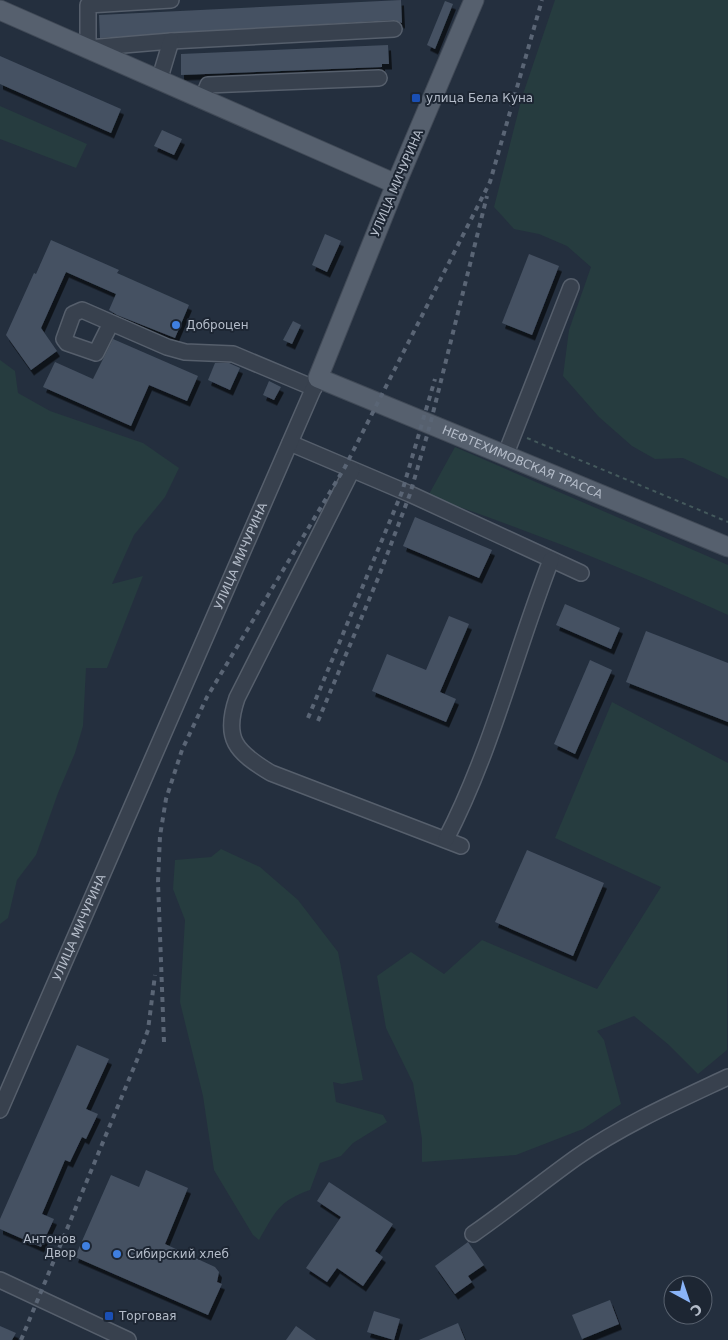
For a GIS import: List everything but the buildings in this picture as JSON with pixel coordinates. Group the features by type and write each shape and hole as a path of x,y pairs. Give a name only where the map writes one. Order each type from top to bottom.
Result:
{"main road":[{"name":"УЛИЦА МИЧУРИНА","path":"316,383 396,184 474,0"},
{"path":"0,10 396,184"},
{"name":"НЕФТЕХИМОВСКАЯ ТРАССА","path":"316,383 505,456 728,547"}],"street":[{"path":"171,0 88,5 88,48 171,41 394,29"},
{"path":"159,81 171,41"},
{"path":"202,100 208,85 379,78"},
{"path":"505,456 571,287"},
{"path":"111,323 175,350 222,352 240,356 316,383"},
{"name":"УЛИЦА МИЧУРИНА","path":"0,1110 316,383"},
{"path":"290,442 582,573"},
{"path":"352,470 237,698 230,718 232,734 245,757 271,773 462,846"},
{"path":"446,839 469,796 504,701 532,608 551,560"},
{"path":"473,1234 521,1201 578,1156 616,1134 728,1077"},
{"path":"0,1280 128,1340"}],"path":[{"path":"514,433 728,522"}],"green space":[{"path":"555,0 728,0 728,479 683,458 655,459 632,446 599,417 563,376 569,330 591,267 567,246 539,234 514,229 494,207 522,97"},
{"path":"0,106 87,144 76,168 0,139"},
{"path":"0,360 15,371 18,393 50,411 143,443 179,468 165,497 134,535 112,584 143,576 107,668 86,668 83,726 75,753 58,793 36,855 17,880 8,918 0,924"},
{"path":"455,447 728,565 728,615 580,552 428,496"},
{"path":"612,702 728,763 727,1050 698,1074 669,1045 634,1016 597,1031 604,1040 621,1104 583,1129 516,1155 422,1162 422,1139 413,1083 386,1028 377,976 411,952 444,974 482,940 597,989 661,887 555,838"},
{"path":"221,849 260,867 298,900 338,952 363,1080 342,1084 333,1082 336,1102 383,1115 387,1122 353,1143 341,1156 320,1163 310,1190 299,1194 278,1209 259,1240 253,1235 214,1170 203,1096 180,1002 185,920 173,889 175,860 211,857"}],"railway":[{"path":"164,1042 158,882 160,836 166,799 182,750 207,697 345,467 490,182 542,0"},
{"path":"318,721 379,576 410,494 430,425 487,196"},
{"path":"308,718 402,492 435,379"},
{"path":"21,1340 137,1060 148,1030 155,975"}],"place":[{"name":"улица Бела Куна","path":"416,98"},
{"name":"Доброцен","path":"176,325"},
{"name":"Антонов Двор","path":"86,1246"},
{"name":"Сибирский хлеб","path":"117,1254"},
{"name":"Торговая","path":"109,1316"}]}
